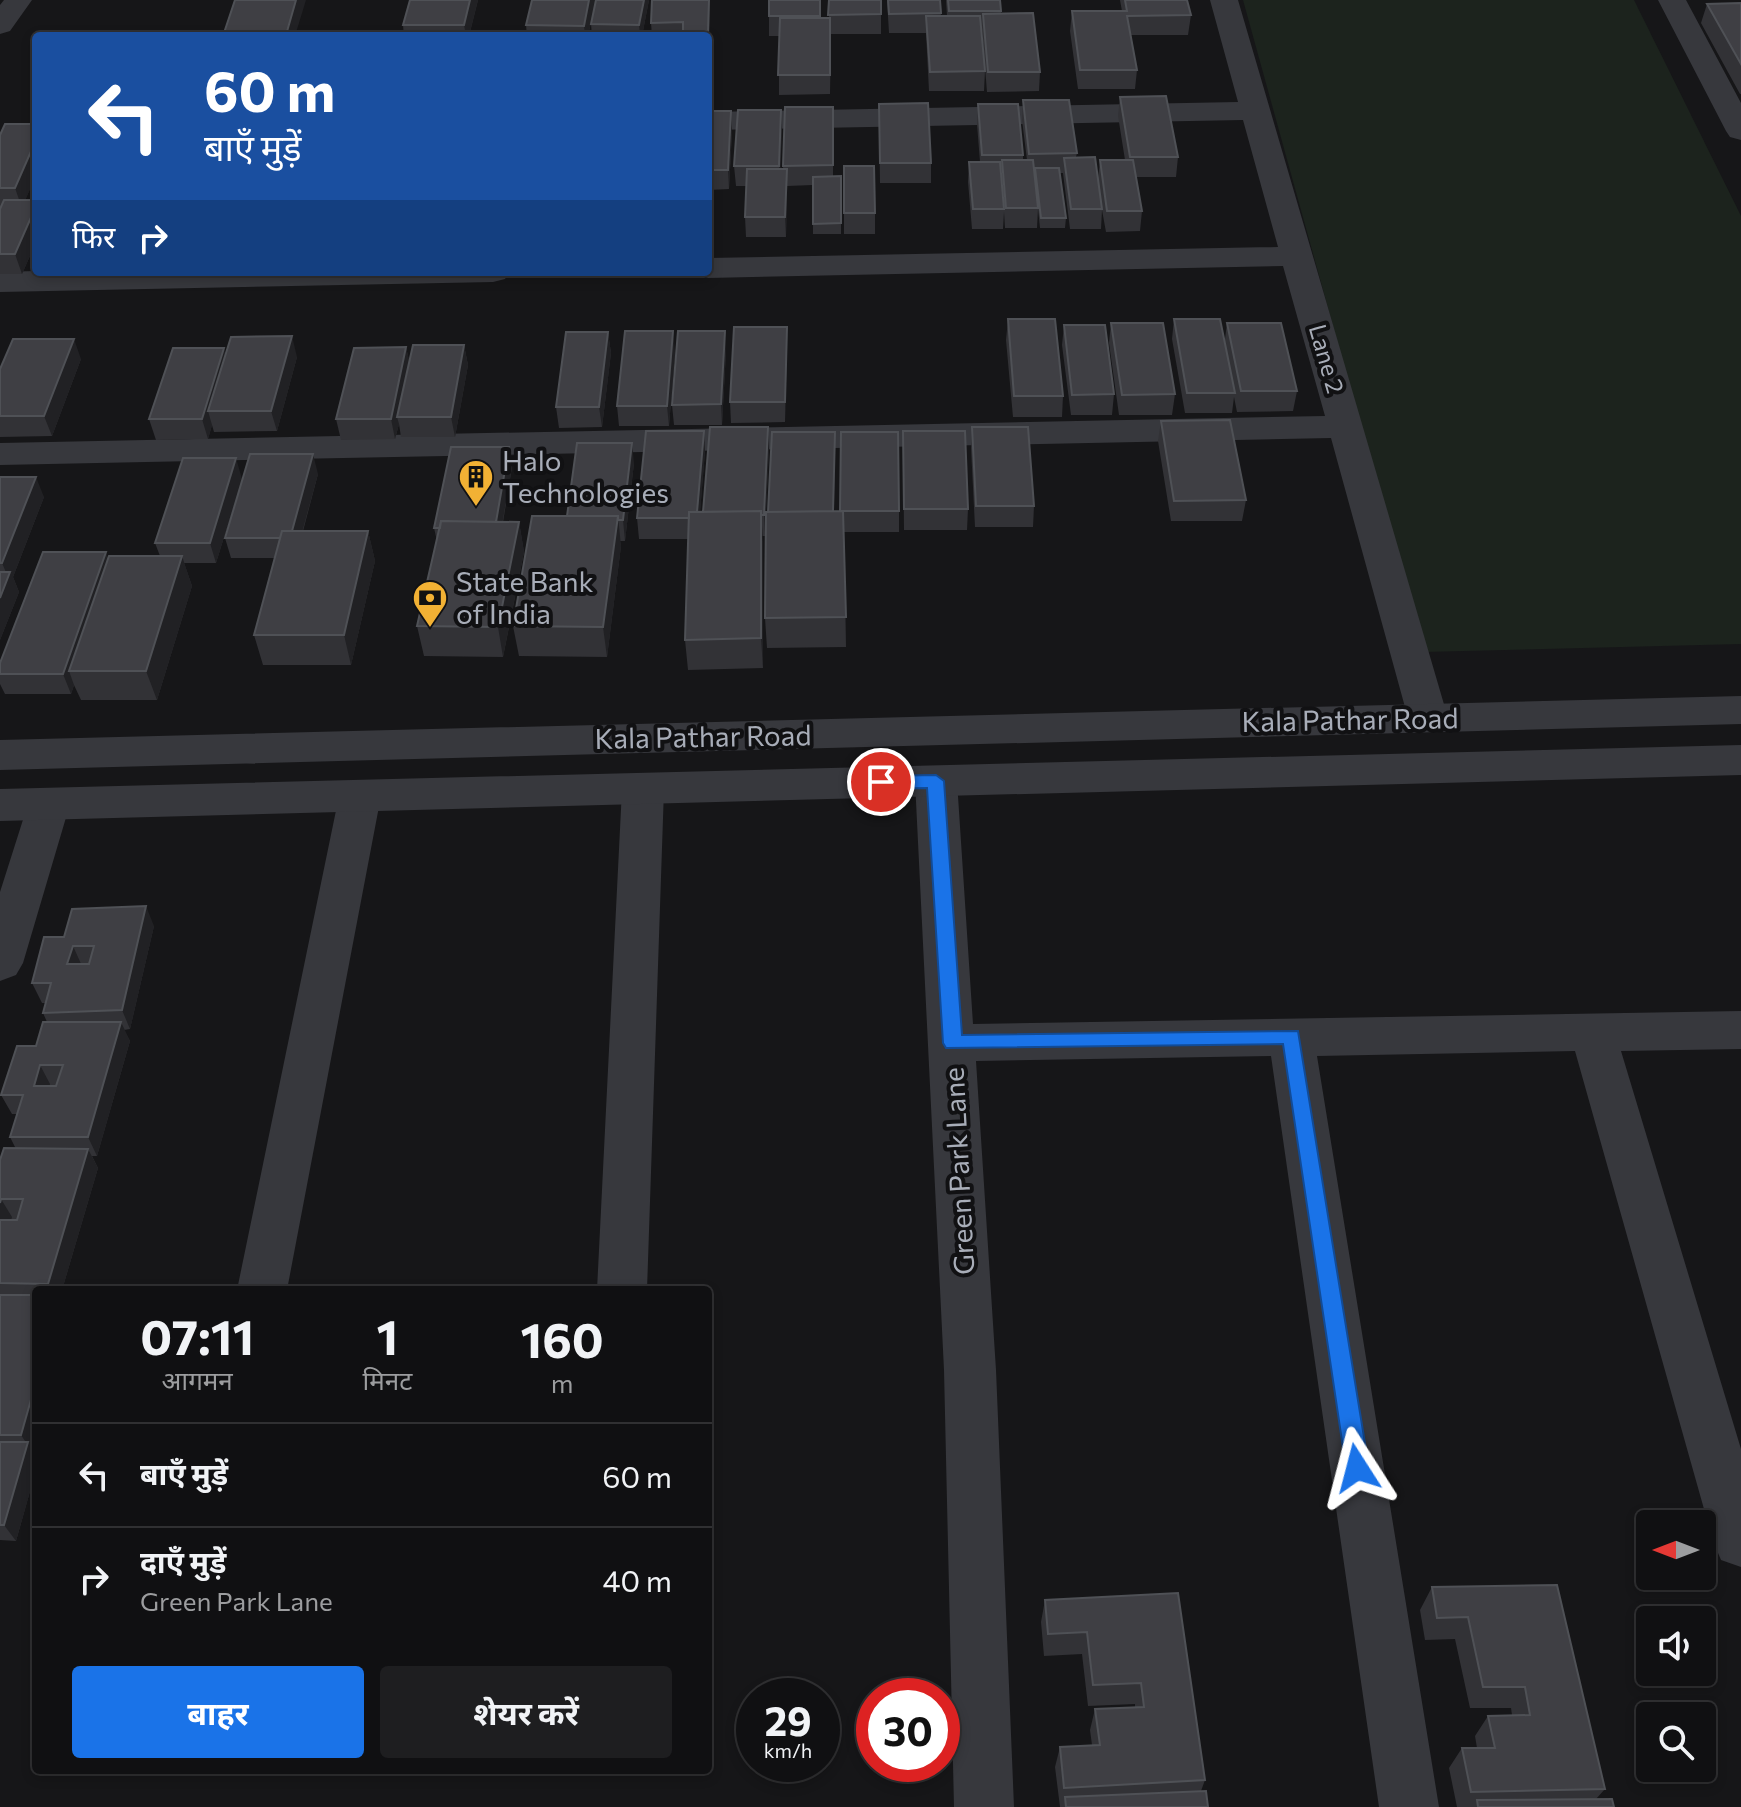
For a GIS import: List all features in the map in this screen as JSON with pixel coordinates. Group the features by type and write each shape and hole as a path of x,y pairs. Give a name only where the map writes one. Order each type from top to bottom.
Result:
{"street":[{"path":"0,25 18,0"},
{"name":"Lane 2","path":"1224,0 1428,718"},
{"path":"1672,0 1732,97 1741,131"},
{"path":"712,121 1256,111"},
{"path":"712,268 1297,256"},
{"path":"0,282 296,276"},
{"path":"0,454 1345,427"},
{"name":"Kala Pathar Road","path":"0,755 1741,710"},
{"name":"Kala Pathar Road","path":"0,805 1741,760"},
{"name":"Green Park Lane","path":"936,781 970,1370 984,1807"},
{"path":"622,1286 643,789"},
{"path":"263,1286 360,796"},
{"path":"0,963 49,804"},
{"path":"953,1043 1741,1030"},
{"path":"1592,1031 1741,1541"},
{"path":"1291,1036 1409,1807"}],"shaded area":[{"path":"1243,0 1634,0 1741,216 1741,644 1423,652"}],"building":[{"path":"235,0 296,0 287,32 224,32"},
{"path":"410,0 470,0 464,25 403,25"},
{"path":"532,0 589,0 584,26 526,25"},
{"path":"596,0 644,0 639,25 591,24"},
{"path":"652,0 709,0 708,31 683,31 683,22 651,23"},
{"path":"769,0 820,0 820,16 769,16"},
{"path":"829,0 881,0 881,14 828,15"},
{"path":"888,0 940,0 941,13 889,14"},
{"path":"948,0 1000,0 1001,11 949,11"},
{"path":"1125,0 1187,0 1191,15 1127,16 1137,70 1080,70 1072,11 1127,11"},
{"path":"1741,3 1741,64 1707,4"},
{"path":"1033,13 1040,72 988,72 983,14"},
{"path":"926,16 980,16 985,71 930,72"},
{"path":"780,18 830,18 830,75 778,75"},
{"path":"1166,96 1178,157 1130,157 1120,97"},
{"path":"1023,100 1069,100 1077,153 1029,154"},
{"path":"928,103 931,163 880,163 879,104"},
{"path":"978,104 1018,104 1023,155 982,155"},
{"path":"785,107 833,107 833,165 783,166"},
{"path":"738,110 781,110 779,166 734,166"},
{"path":"712,111 731,111 728,170 712,170"},
{"path":"5,124 32,124 32,149 15,188 0,188 0,135"},
{"path":"1095,157 1102,209 1071,209 1064,158"},
{"path":"1002,160 1033,160 1038,208 1006,208"},
{"path":"1100,160 1133,160 1142,211 1107,211"},
{"path":"969,162 1000,162 1004,209 973,209"},
{"path":"844,166 874,166 875,213 844,213"},
{"path":"1035,168 1059,168 1066,218 1041,218"},
{"path":"747,169 787,169 785,217 745,217"},
{"path":"841,176 841,223 813,224 813,177"},
{"path":"4,200 32,200 32,215 15,254 0,254 0,209"},
{"path":"1008,319 1055,319 1063,396 1014,396"},
{"path":"1174,319 1220,319 1235,393 1187,393"},
{"path":"1111,323 1163,323 1175,394 1122,395"},
{"path":"1227,323 1281,323 1297,391 1241,391"},
{"path":"1064,325 1105,325 1114,394 1072,395"},
{"path":"734,327 787,327 785,402 730,402"},
{"path":"625,331 673,331 667,406 617,406"},
{"path":"678,331 725,331 721,404 672,405"},
{"path":"566,332 608,332 599,407 556,407"},
{"path":"292,336 271,411 208,411 231,337"},
{"path":"13,339 74,339 44,416 0,416 0,369"},
{"path":"413,345 464,345 451,417 397,417"},
{"path":"406,347 391,419 336,419 354,348"},
{"path":"173,348 224,348 202,419 149,419"},
{"path":"1230,420 1246,500 1174,501 1161,421"},
{"path":"710,427 768,427 764,515 761,511 703,512"},
{"path":"972,427 1028,427 1034,506 976,506"},
{"path":"646,431 704,431 697,512 689,512 689,518 637,518"},
{"path":"903,431 965,431 968,509 904,509"},
{"path":"772,432 835,432 833,511 768,512"},
{"path":"841,432 898,432 899,511 840,511"},
{"path":"577,443 632,443 623,520 618,520 618,516 567,516"},
{"path":"451,447 509,447 496,522 441,521 440,528 434,528"},
{"path":"250,454 313,454 292,531 282,531 280,538 225,538"},
{"path":"183,458 236,458 210,543 155,543"},
{"path":"0,477 36,477 2,563 0,563"},
{"path":"761,511 761,638 685,640 689,512"},
{"path":"843,511 846,617 765,618 766,512"},
{"path":"532,516 618,516 603,627 513,626"},
{"path":"441,521 519,522 498,627 417,626"},
{"path":"282,531 368,531 344,635 254,635"},
{"path":"43,552 106,552 63,674 0,674 0,663"},
{"path":"109,556 182,556 146,671 69,671"},
{"path":"0,572 10,572 0,598"},
{"path":"146,906 122,1010 43,1013 51,983 32,983 44,937 64,937 72,909","holes":["73,946 94,946 89,964 67,964"]},
{"path":"43,1022 121,1022 88,1137 10,1137 23,1095 1,1095 17,1046 36,1046","holes":["40,1065 63,1065 56,1086 34,1086"]},
{"path":"4,1148 88,1149 48,1284 0,1283 0,1220 17,1220 23,1199 1,1199 0,1203 0,1160"},
{"path":"0,1295 32,1295 32,1396 21,1435 0,1435"},
{"path":"0,1442 28,1442 4,1525 0,1525"},
{"path":"1557,1585 1605,1789 1471,1792 1462,1748 1495,1748 1488,1716 1530,1715 1525,1687 1483,1687 1468,1617 1437,1618 1432,1587"},
{"path":"1178,1593 1205,1780 1064,1788 1060,1747 1100,1745 1095,1709 1144,1707 1141,1683 1093,1685 1087,1632 1048,1634 1045,1600"},
{"path":"1206,1791 1208,1807 1066,1807 1065,1797"},
{"path":"1612,1799 1614,1807 1478,1807 1477,1800"}],"place":[{"name":"Halo Technologies","path":"476,508"},
{"name":"State Bank of India","path":"430,629"}],"route":[{"path":"881,782 936,781 953,1043 1291,1036 1357,1468"}]}
